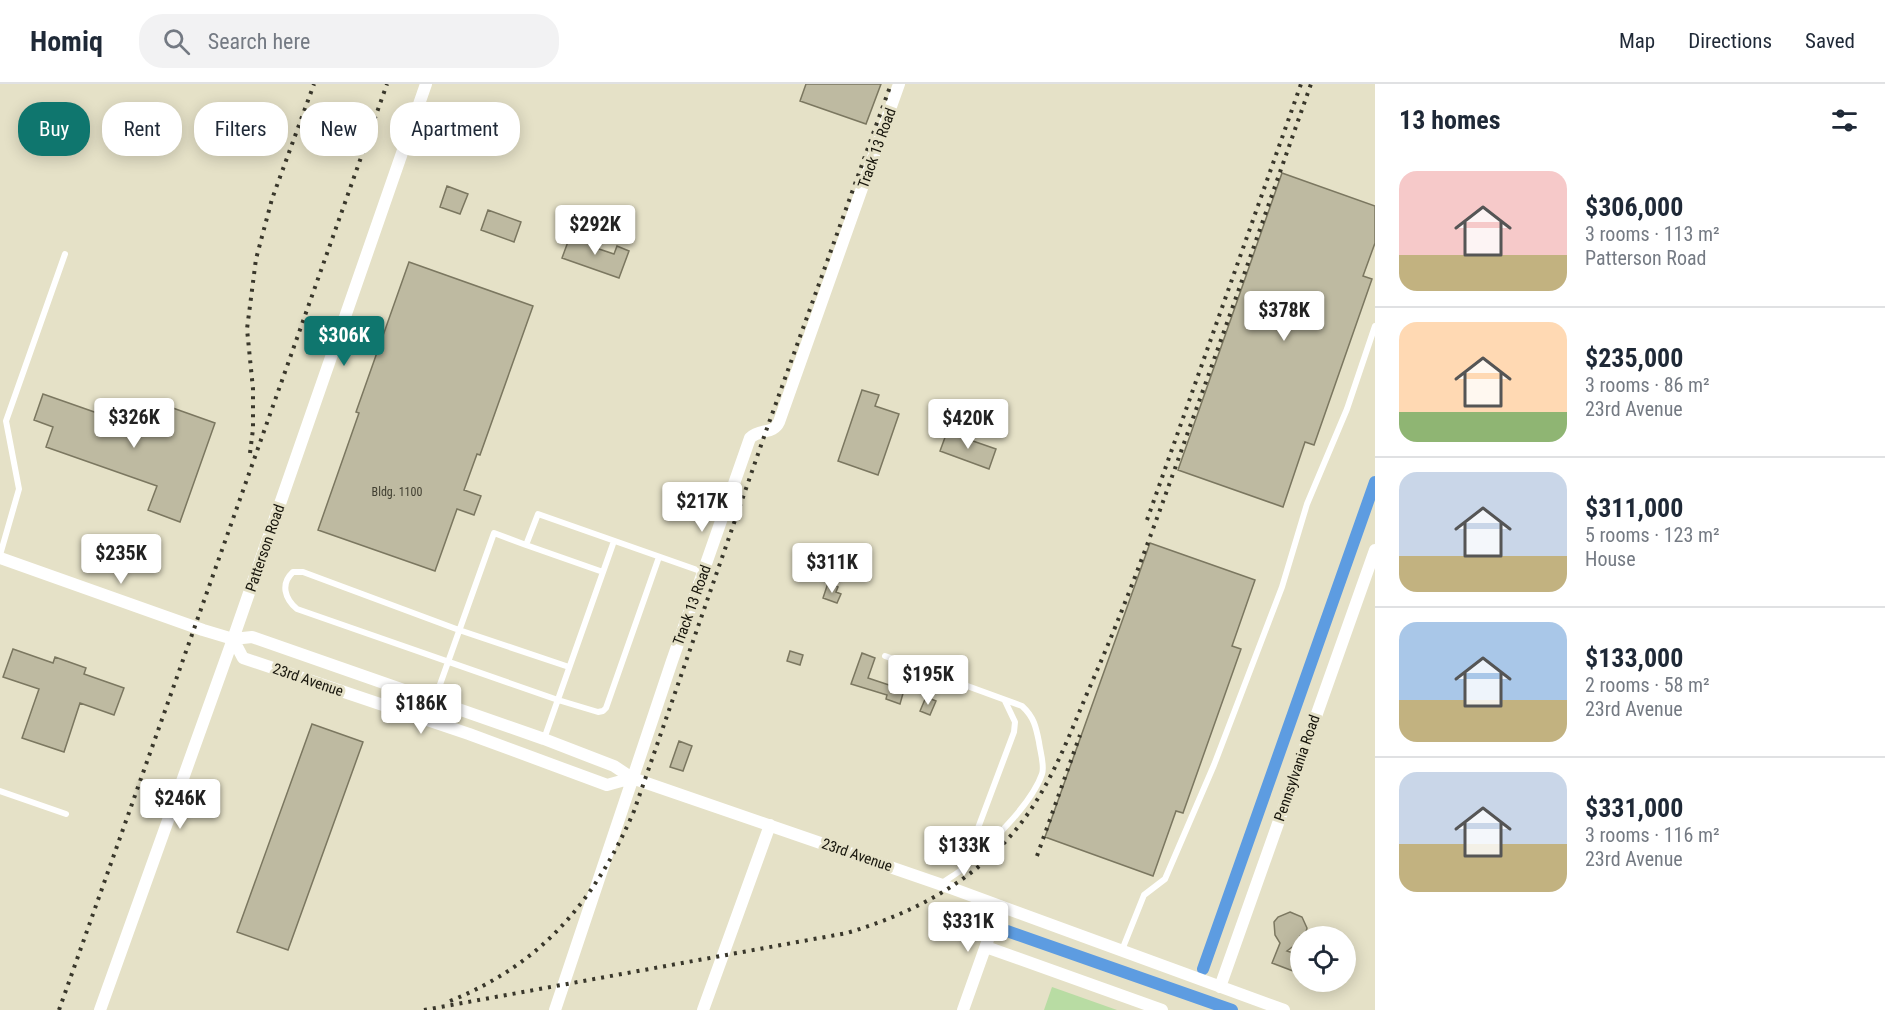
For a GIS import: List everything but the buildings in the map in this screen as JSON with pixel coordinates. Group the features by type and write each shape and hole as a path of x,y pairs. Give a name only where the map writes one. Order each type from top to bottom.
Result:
{"street":[{"name":"Patterson Road","path":"100,1010 233,639 426,84"},
{"name":"Track 13 Road","path":"555,1010 632,778 750,438 760,431 771,431 779,422 899,84"},
{"name":"Pennsylvania Road","path":"1220,987 1375,550"},
{"name":"23rd Avenue","path":"0,556 233,639 252,637 544,739 614,766 632,778 941,884 1284,1010"},
{"name":"23rd Avenue","path":"233,639 243,658 607,785 632,778"},
{"path":"703,1010 770,825"},
{"path":"963,1010 1000,906"},
{"path":"986,947 1162,1010"}],"lane":[{"path":"0,556 19,489 6,421 65,254"},
{"path":"1122,950 1144,894 1165,879 1214,765 1282,587 1307,504 1347,409 1375,326"},
{"path":"526,545 538,514 704,573"},
{"path":"427,721 494,533 603,572"},
{"path":"544,739 614,541"},
{"path":"569,667 459,630 303,572 293,572 288,576 285,594 297,609 591,711 603,711 659,557"},
{"path":"885,656 1022,706 1031,715 1035,725 1043,772 1025,802 1005,827 982,851 974,855 966,866 941,884"},
{"path":"974,855 972,844 1014,732 1015,722 1004,700"},
{"path":"0,791 66,814"}],"green space":[{"path":"1052,987 1117,1010 1044,1010"}],"waterway":[{"path":"1203,969 1375,482"},
{"path":"1007,931 1232,1010"}],"railway":[{"path":"250,453 253,429 253,389 247,329 256,259 272,199 314,84"},
{"path":"59,1010 387,84"},
{"path":"450,1001 483,986 512,968 562,926 583,901 619,843 634,811 766,431 891,84"},
{"path":"1147,520 1301,84"},
{"path":"424,1010 847,933 891,918 932,898 971,873 1006,841 1046,785 1118,620 1235,302 1311,84"},
{"path":"1037,856 1080,735"}]}
